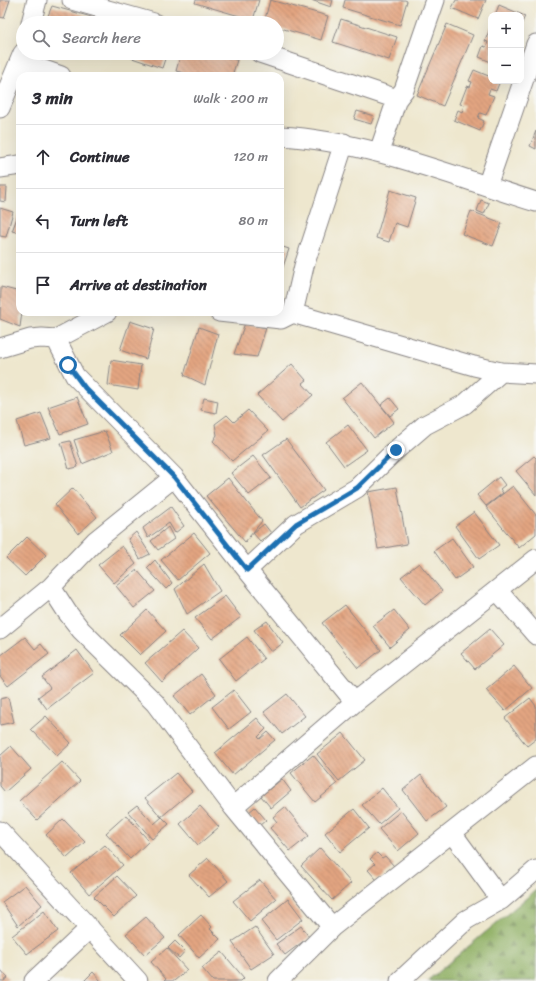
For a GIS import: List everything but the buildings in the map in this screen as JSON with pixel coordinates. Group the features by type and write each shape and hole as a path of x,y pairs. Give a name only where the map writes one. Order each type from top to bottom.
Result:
{"street":[{"path":"33,16 37,0"},
{"path":"72,0 129,16"},
{"path":"378,152 397,99 404,90 435,0"},
{"path":"486,186 536,44"},
{"path":"0,108 21,60"},
{"path":"28,60 53,72"},
{"path":"281,60 397,99"},
{"path":"284,136 344,143 378,152 536,202"},
{"path":"250,316 281,320 292,313 304,266 344,143"},
{"path":"0,168 16,166"},
{"path":"292,313 474,366 501,372 536,374"},
{"path":"0,348 30,339 56,339 99,316"},
{"path":"56,339 75,376 174,477 247,570 355,702"},
{"path":"247,570 296,524 357,488 396,450 425,425 465,404 501,372"},
{"path":"0,629 51,587 95,541 174,477"},
{"path":"233,807 355,702 536,559"},
{"path":"51,587 81,630 155,703 233,807 332,927"},
{"path":"497,590 536,635"},
{"path":"278,981 332,927 536,766"},
{"path":"0,831 138,981"},
{"path":"452,833 501,900"},
{"path":"400,981 466,920 501,900 536,870"},
{"path":"34,981 90,928"}],"green space":[{"path":"536,890 536,981 427,981"}],"route":[{"path":"68,365 85,388 174,477 247,570 266,554 296,524 317,513 357,488 396,450"}]}
